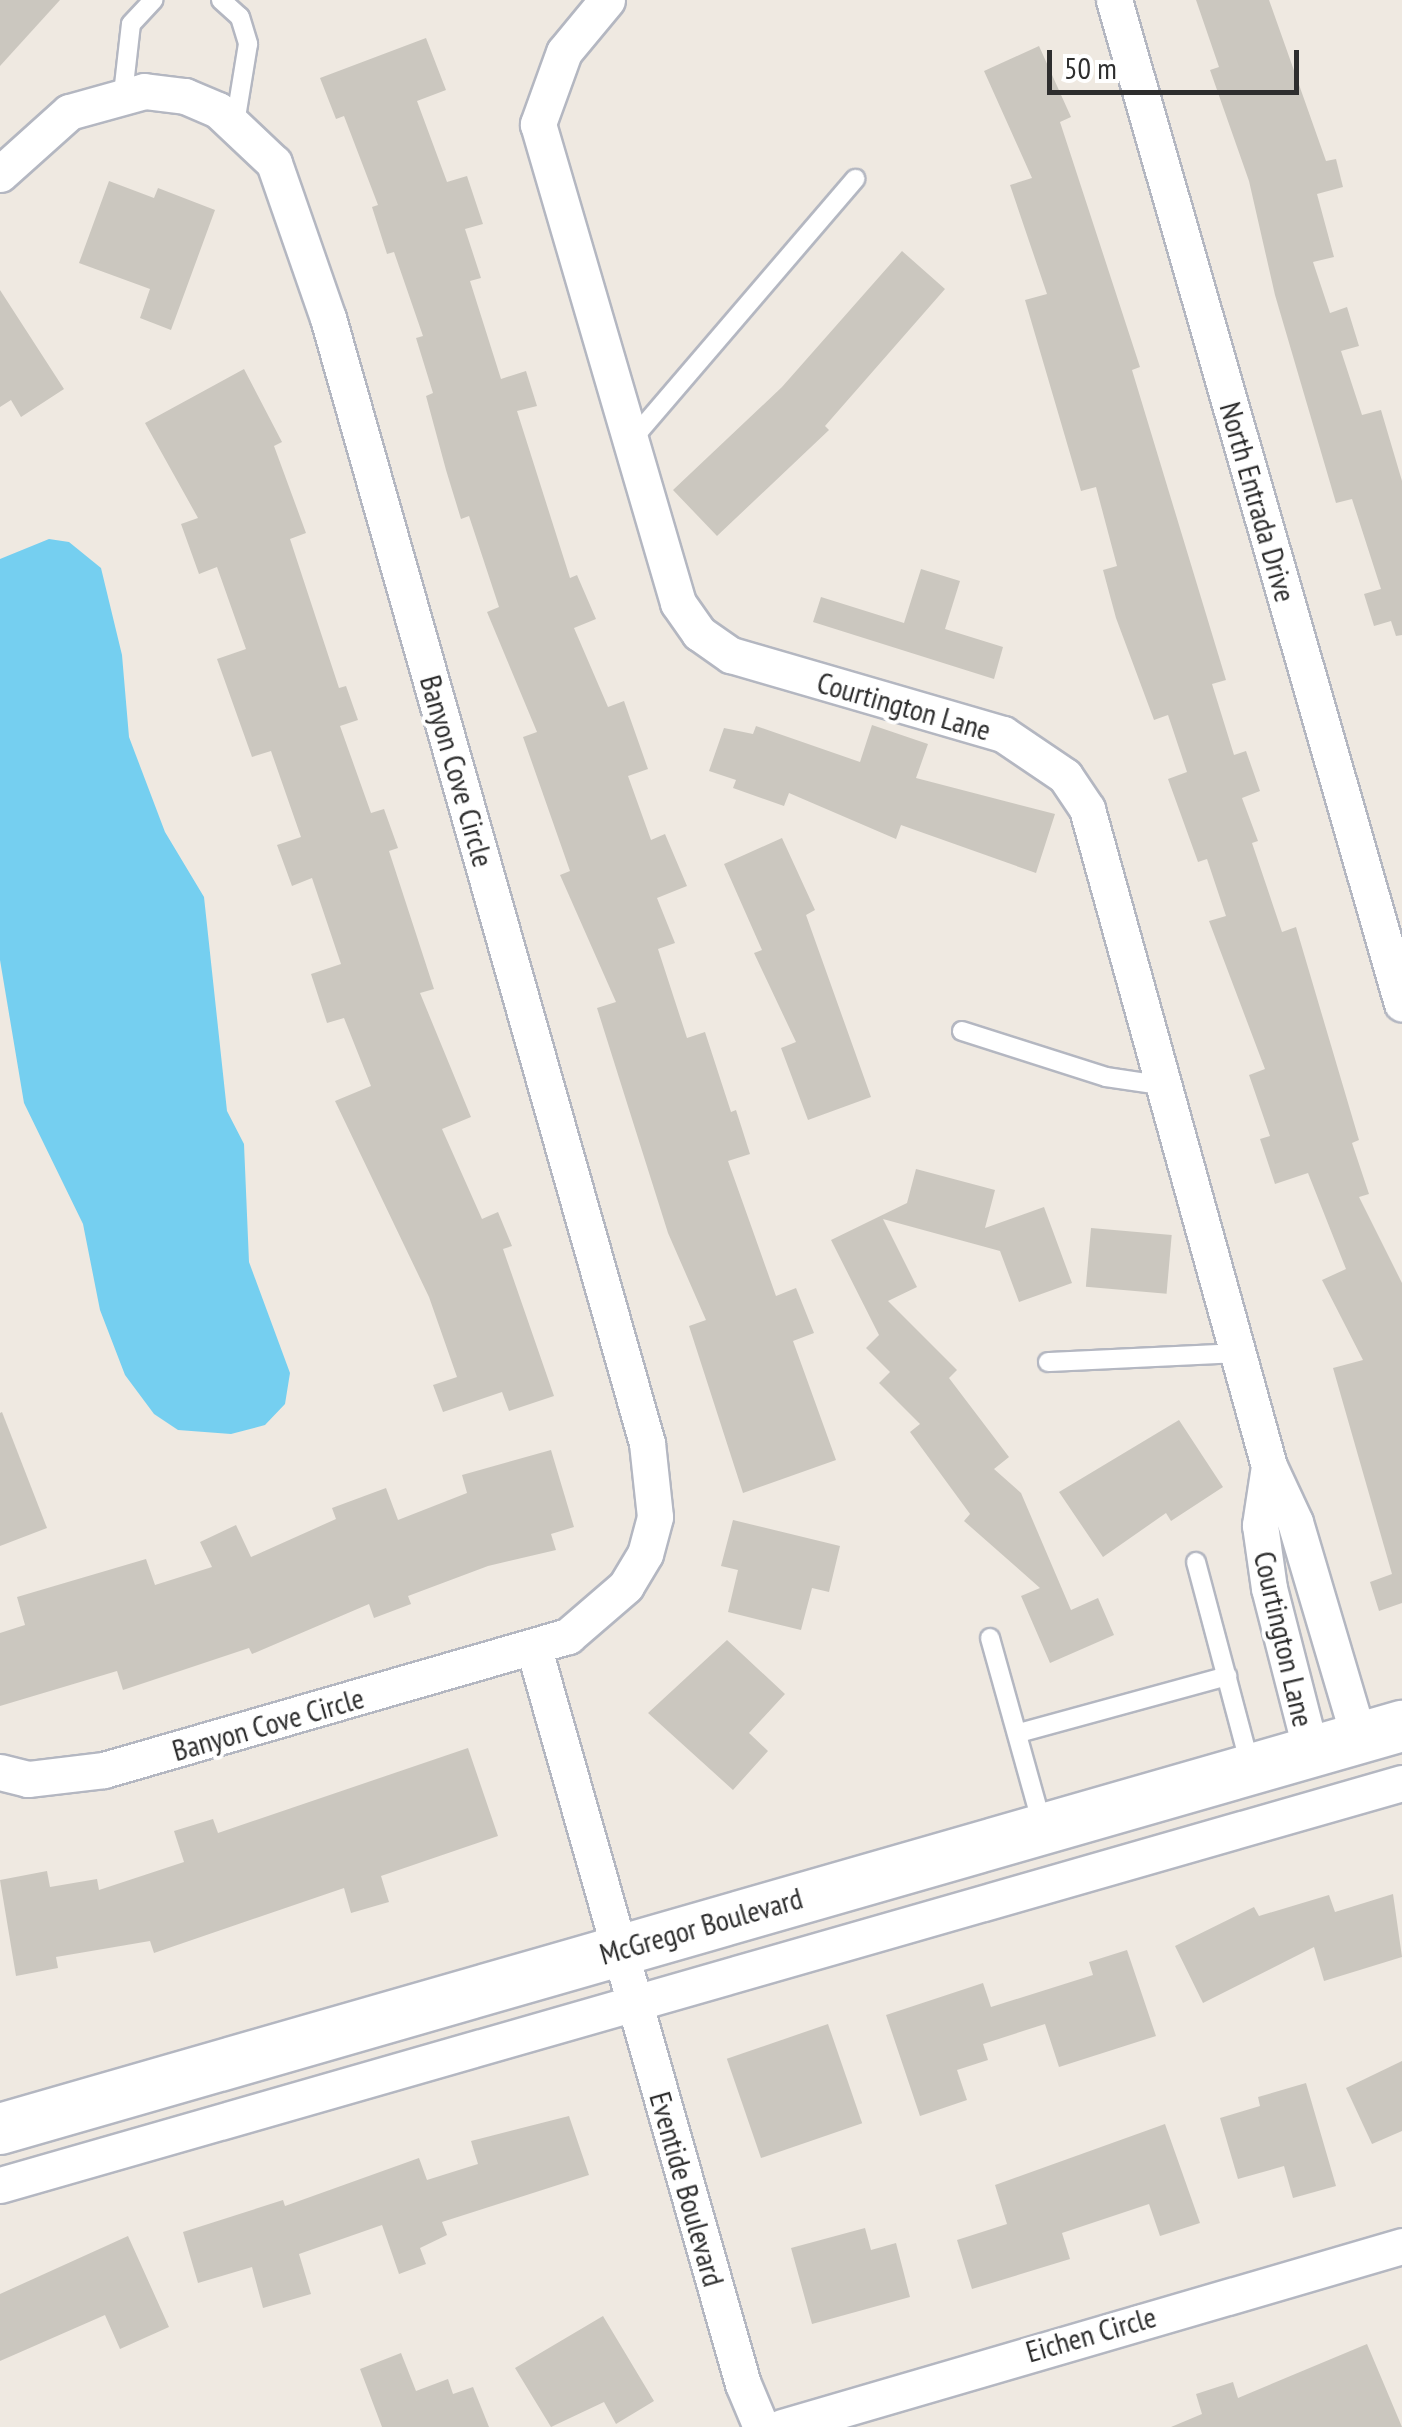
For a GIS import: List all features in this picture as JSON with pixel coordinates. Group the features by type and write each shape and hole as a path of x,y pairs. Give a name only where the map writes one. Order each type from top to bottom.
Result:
{"main road":[{"name":"McGregor Boulevard","path":"0,2129 1381,1732"}],"street":[{"name":"Courtington Lane","path":"608,0 564,52 538,124 664,566 699,633 767,668 1003,734 1066,776 1102,852 1242,1353 1269,1466 1381,1732"},
{"name":"North Entrada Drive","path":"1114,0 1402,1004"},
{"name":"Banyon Cove Circle","path":"0,174 69,112 123,94 185,96 236,123 282,179 328,318 654,1478 655,1517 645,1554 626,1586 598,1616 534,1648 104,1770 46,1779 0,1772"},
{"name":"Courtington Lane","path":"1269,1466 1260,1525 1268,1588 1310,1752"},
{"path":"534,1648 617,1950"},
{"path":"0,2185 1402,1783"},
{"name":"Eventide Boulevard","path":"617,1950 761,2427"},
{"name":"Eichen Circle","path":"782,2427 1402,2246"}],"lane":[{"path":"123,94 131,24 154,0"},
{"path":"220,0 240,17 248,44 236,123"},
{"path":"628,443 855,179"},
{"path":"962,1031 1106,1077 1167,1086"},
{"path":"1048,1362 1242,1353"},
{"path":"1196,1562 1252,1769"},
{"path":"990,1638 1044,1828"},
{"path":"1018,1733 1227,1676"}],"water":[{"path":"49,539 69,542 101,568 122,655 129,737 165,832 204,897 227,1111 244,1144 249,1262 290,1373 285,1404 265,1425 231,1434 178,1430 154,1414 125,1375 100,1310 83,1224 24,1103 0,960 0,559"}],"building":[{"path":"0,0 60,0 0,66"},
{"path":"1196,0 1269,0 1326,161 1336,159 1343,187 1317,194 1334,257 1313,262 1330,313 1347,307 1359,346 1341,351 1362,415 1381,410 1402,481 1402,635 1396,636 1391,621 1374,626 1364,594 1381,589 1352,499 1336,503 1275,295 1249,181 1210,70 1219,67"},
{"path":"426,38 446,90 417,101 447,182 467,176 483,224 465,229 481,278 470,281 501,379 526,371 537,406 517,411 570,578 577,575 596,619 574,628 608,707 624,701 648,769 628,776 651,840 665,834 687,886 657,898 675,943 658,949 687,1038 705,1032 731,1112 736,1110 750,1154 728,1161 776,1296 796,1288 814,1333 793,1341 836,1460 743,1493 689,1326 706,1320 668,1233 597,1008 616,1002 560,875 570,871 523,737 537,732 487,612 499,607 469,516 461,519 446,470 426,396 433,393 416,338 423,336 394,252 387,254 372,207 378,205 344,116 336,119 320,78"},
{"path":"1039,46 1071,117 1060,122 1140,367 1132,370 1226,680 1212,684 1234,755 1246,751 1260,791 1242,798 1258,841 1252,843 1282,932 1296,927 1359,1140 1352,1143 1369,1194 1359,1197 1402,1283 1402,1603 1379,1611 1370,1582 1392,1574 1333,1368 1363,1360 1322,1280 1346,1269 1308,1173 1275,1184 1260,1139 1270,1136 1249,1075 1265,1069 1209,921 1226,916 1207,859 1198,862 1168,779 1187,772 1168,715 1154,720 1116,618 1103,570 1117,566 1096,487 1081,491 1025,300 1047,294 1010,185 1032,178 984,71"},
{"path":"109,181 154,198 158,188 215,210 171,330 140,318 150,289 79,263"},
{"path":"902,251 945,289 825,426 829,430 717,536 673,490 782,387"},
{"path":"0,290 64,389 21,417 11,400 0,407"},
{"path":"244,369 282,442 274,446 306,533 290,539 339,688 346,686 358,720 340,726 371,813 384,809 398,848 389,851 434,989 420,993 471,1117 442,1129 482,1219 498,1212 512,1246 503,1249 554,1396 509,1411 502,1392 443,1412 433,1385 457,1377 429,1297 335,1101 371,1086 344,1018 327,1023 311,974 341,964 312,878 292,886 277,845 301,837 271,751 252,757 217,659 246,649 217,567 199,574 181,524 198,518 145,423"},
{"path":"921,569 960,581 945,629 1003,647 994,679 813,622 821,597 904,623"},
{"path":"872,725 928,744 916,778 1055,814 1036,873 901,825 896,839 789,793 784,806 733,788 736,780 709,771 724,728 753,734 756,726 860,762"},
{"path":"782,838 815,910 806,915 871,1097 808,1120 781,1048 796,1042 754,953 762,950 724,864"},
{"path":"916,1169 995,1190 985,1228 1044,1207 1072,1283 1019,1302 1000,1251 883,1219 917,1287 888,1301 957,1370 949,1378 1009,1457 994,1469 1021,1493 1071,1610 1098,1598 1114,1635 1050,1663 1021,1596 1040,1588 964,1521 970,1514 910,1432 920,1424 879,1383 890,1372 866,1348 879,1335 831,1240 907,1203"},
{"path":"1091,1228 1172,1235 1167,1294 1086,1287"},
{"path":"0,1413 47,1528 0,1546"},
{"path":"1179,1420 1223,1487 1171,1521 1166,1513 1103,1557 1059,1492"},
{"path":"551,1450 574,1527 551,1534 556,1550 488,1566 408,1596 411,1604 374,1618 369,1604 252,1654 249,1648 123,1690 117,1671 0,1706 0,1633 25,1625 17,1597 146,1559 155,1585 212,1567 200,1542 236,1525 251,1557 336,1519 332,1508 386,1488 398,1520 467,1493 462,1475"},
{"path":"733,1520 840,1546 829,1592 812,1588 801,1630 728,1612 738,1570 721,1566"},
{"path":"727,1640 785,1694 749,1733 768,1751 733,1790 648,1713"},
{"path":"468,1748 498,1836 381,1876 389,1902 351,1913 344,1888 154,1953 150,1941 56,1957 58,1968 16,1976 0,1880 47,1871 50,1887 97,1879 99,1890 184,1862 174,1831 213,1819 218,1833"},
{"path":"1393,1894 1402,1957 1324,1981 1314,1947 1203,2003 1175,1946 1254,1907 1259,1916 1329,1895 1335,1912"},
{"path":"1127,1950 1156,2036 1059,2067 1045,2024 983,2044 988,2060 957,2070 967,2100 920,2116 886,2015 983,1983 991,2007 1093,1975 1089,1962"},
{"path":"828,2024 862,2123 761,2158 727,2059"},
{"path":"1402,2061 1402,2131 1372,2144 1346,2088"},
{"path":"1306,2083 1336,2186 1293,2198 1284,2166 1238,2179 1220,2118 1260,2106 1258,2097"},
{"path":"569,2116 589,2175 442,2222 447,2235 420,2248 426,2264 399,2274 382,2225 299,2254 311,2294 263,2308 252,2267 198,2283 183,2232 283,2200 285,2206 419,2158 427,2180 478,2164 471,2141"},
{"path":"1165,2124 1200,2223 1160,2236 1149,2204 1062,2233 1070,2259 972,2289 957,2240 1007,2224 995,2185"},
{"path":"865,2228 871,2250 896,2243 910,2297 812,2324 791,2248"},
{"path":"128,2236 169,2327 120,2349 105,2315 0,2361 0,2294"},
{"path":"603,2316 654,2401 616,2424 604,2402 551,2427 515,2368"},
{"path":"1367,2344 1402,2427 1171,2427 1202,2414 1196,2394 1233,2382 1238,2398"},
{"path":"401,2353 416,2391 448,2379 453,2394 473,2387 489,2427 382,2427 360,2369"}]}
